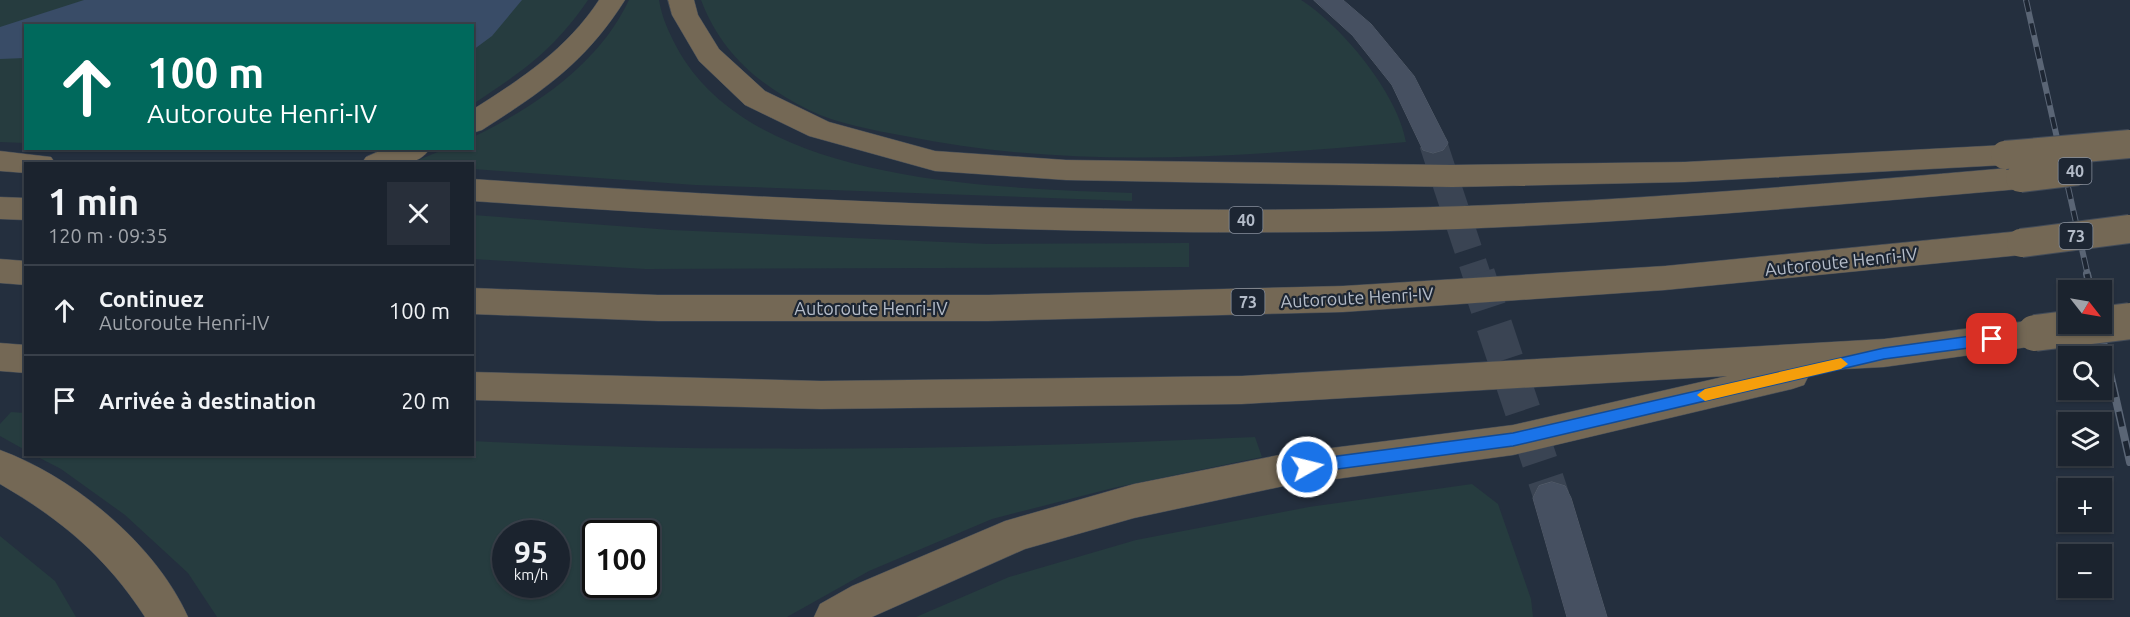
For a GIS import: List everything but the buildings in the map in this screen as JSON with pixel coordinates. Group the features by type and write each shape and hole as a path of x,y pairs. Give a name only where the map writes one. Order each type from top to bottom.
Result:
{"highway":[{"path":"474,122 546,76 596,28 612,0"},
{"path":"681,0 685,15 709,55 755,98 819,129 935,161 1066,170 1452,176 2012,167 2130,144"},
{"path":"381,162 411,150"},
{"path":"0,161 24,163"},
{"name":"40","path":"474,190 668,204 914,216 1230,221 1545,214 1676,207 2012,167 2130,164"},
{"path":"0,208 24,209"},
{"name":"Autoroute Henri-IV","path":"474,301 658,308 988,309 1331,300 1665,278 2021,243 2130,229"},
{"path":"0,271 24,273"},
{"path":"474,386 821,394 1242,390 1884,353 2130,321"},
{"path":"834,617 866,599 1019,532 1134,501 1284,470 1513,440 1884,353"},
{"path":"0,357 24,359"},
{"path":"0,466 28,480 108,539 155,597 168,617"}],"street":[{"path":"1328,0 1362,30 1404,82 1433,143"},
{"path":"1552,498 1587,617"}],"green space":[{"path":"0,0 588,0 562,33 536,59 474,103 474,24 24,24 24,143 0,142"},
{"path":"629,0 659,0 676,46 711,92 759,127 817,152 880,170 947,181 1132,193 1132,201 695,185 474,169 474,162 413,162 443,150 474,150 474,136 519,112 563,81 583,64 616,23"},
{"path":"701,0 1301,0 1334,26 1366,63 1392,103 1406,142 1218,156 1092,157 967,147 881,131 820,115 774,90 744,66 731,52 709,19"},
{"path":"474,215 671,230 988,244 1189,243 1189,267 646,269 474,259"},
{"path":"11,412 24,413 24,449 0,436 0,424"},
{"path":"1255,437 1262,457 1113,488 992,519 869,571 787,617 217,617 188,573 125,515 61,469 36,456 474,456 474,441 668,448 962,447"},
{"path":"1472,484 1498,504 1531,599 1533,617 916,617 1009,577 1136,540 1309,507"},
{"path":"0,536 55,581 76,617 0,617"}],"water":[{"path":"84,0 522,0 492,36 474,49 474,24 24,24 24,58 0,59 0,27"}],"tunnel":[{"path":"1433,143 1477,276"},
{"path":"1477,274 1552,498"}],"railway":[{"path":"2026,0 2088,276"},
{"path":"2087,274 2088,280"},
{"path":"2101,334 2130,462"}],"slow traffic":[{"path":"1705,395 1841,364"}],"route":[{"path":"1307,467 1513,440 1884,353 1992,339"}]}
